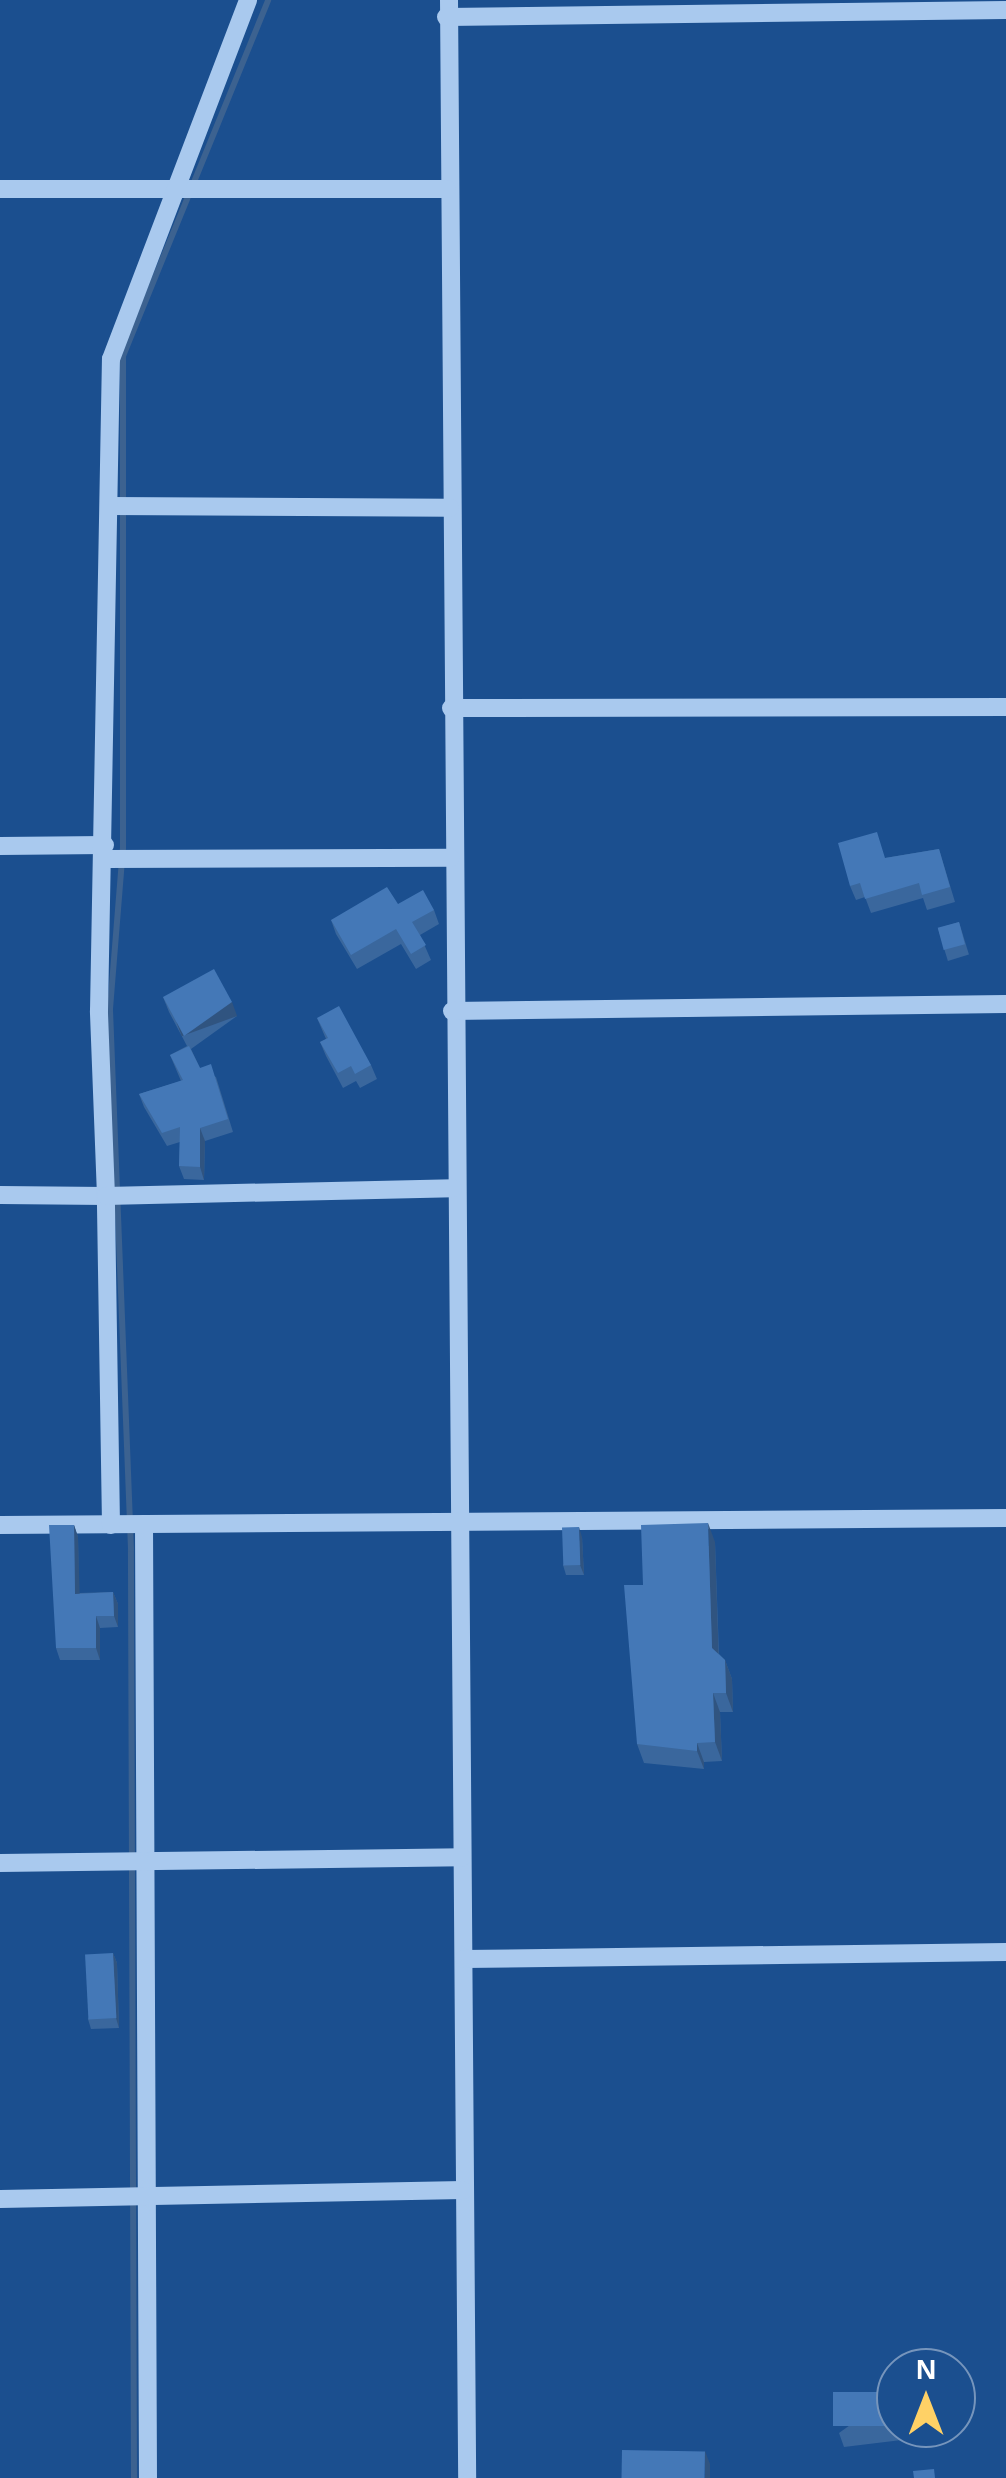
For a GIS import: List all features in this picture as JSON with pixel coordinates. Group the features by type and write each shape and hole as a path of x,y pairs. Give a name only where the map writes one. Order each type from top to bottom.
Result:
{"street":[{"path":"111,1525 104,852 110,359 172,186 248,0"},
{"path":"466,2478 464,1959 452,1188 447,8 1006,10"},
{"path":"0,189 447,189"},
{"path":"109,506 450,508"},
{"path":"451,708 1006,706"},
{"path":"0,846 104,852 452,858"},
{"path":"452,1012 1006,1004"},
{"path":"0,1195 452,1188"},
{"path":"0,1525 1006,1518"},
{"path":"144,1524 148,2478"},
{"path":"0,1862 462,1857"},
{"path":"464,1959 1006,1952"},
{"path":"0,2199 463,2190"}],"building":[{"path":"877,832 885,858 939,849 950,887 922,895 919,883 865,899 860,883 850,886 838,843"},
{"path":"387,887 398,904 423,890 434,910 412,922 426,945 411,954 396,929 351,955 331,920"},
{"path":"959,922 965,944 944,950 938,928"},
{"path":"214,969 232,1002 184,1036 163,997"},
{"path":"339,1006 371,1065 355,1074 351,1066 338,1073 320,1042 328,1038 317,1018"},
{"path":"189,1046 200,1068 211,1064 228,1119 200,1128 200,1167 179,1166 180,1127 162,1133 139,1094 183,1080 170,1055"},
{"path":"708,1523 712,1648 725,1660 726,1693 713,1693 715,1742 697,1743 697,1751 637,1744 624,1585 643,1585 641,1525"},
{"path":"49,1525 74,1525 75,1594 113,1592 114,1616 96,1616 96,1648 56,1648"},
{"path":"579,1527 580,1565 563,1566 562,1528"},
{"path":"113,1953 116,2018 88,2019 85,1954"},
{"path":"833,2392 876,2392 876,2426 833,2426"},
{"path":"622,2450 705,2451 705,2478 622,2478"},
{"path":"934,2469 935,2478 914,2478 913,2471"}],"waterway":[{"path":"134,2478 131,1549 110,1009 123,848 123,356 268,0"}]}
